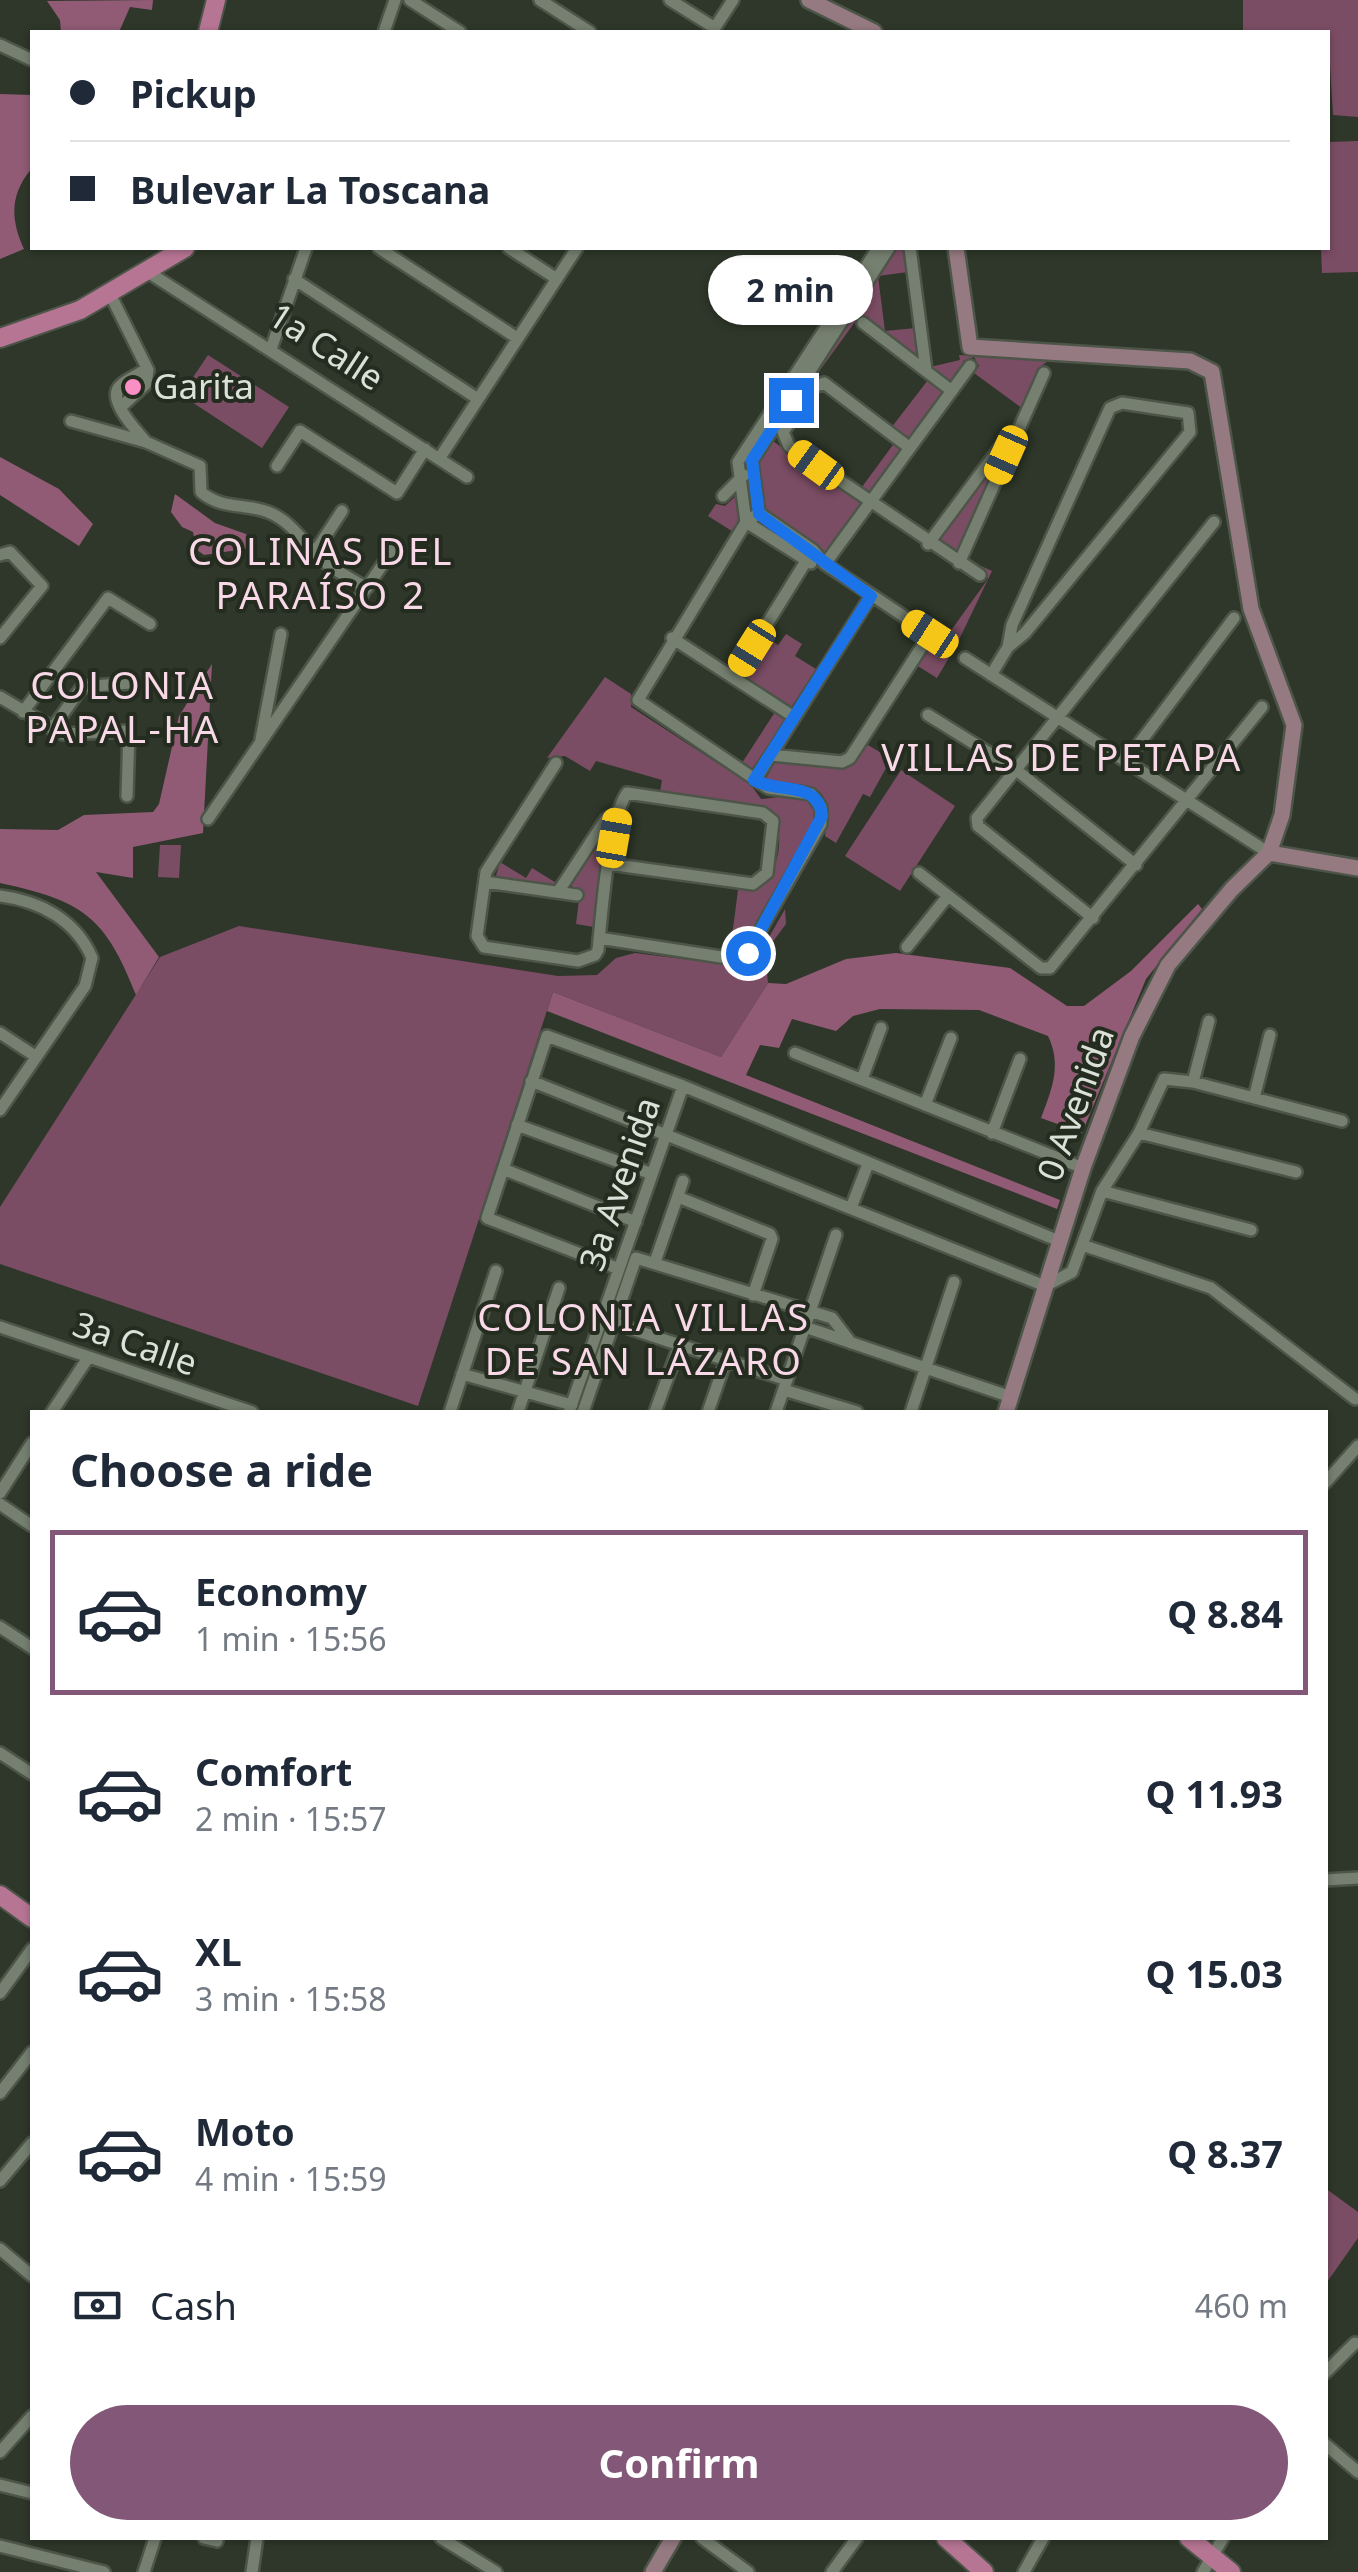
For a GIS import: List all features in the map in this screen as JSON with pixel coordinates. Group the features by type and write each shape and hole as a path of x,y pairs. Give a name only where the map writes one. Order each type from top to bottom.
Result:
{"main road":[{"path":"208,30 216,0"},
{"path":"809,0 870,30"},
{"path":"0,338 55,321 110,294 182,250"},
{"path":"956,250 970,347 1190,360 1214,377 1251,609 1294,726 1282,814 1269,854 1358,868"},
{"name":"0 Avenida","path":"1008,1405 1083,1168 1132,1036 1168,965 1232,889 1269,854"},
{"path":"0,1895 30,1917"},
{"path":"653,2572 672,2540"},
{"path":"948,2540 984,2572"},
{"path":"1190,2540 1208,2564 1231,2572"}],"street":[{"path":"385,30 395,0"},
{"path":"410,0 457,30"},
{"path":"540,0 587,30"},
{"path":"670,0 713,30 733,0"},
{"path":"0,45 30,59"},
{"path":"271,349 305,250"},
{"path":"383,250 517,338"},
{"path":"513,250 557,279"},
{"path":"440,459 577,250"},
{"path":"877,250 738,462 759,514 814,550 825,564 947,645"},
{"path":"746,522 746,474 752,460 888,250"},
{"path":"910,250 926,370"},
{"name":"1a Calle","path":"148,272 467,478"},
{"path":"294,279 478,399"},
{"path":"110,294 148,368 119,386 116,395 122,410 146,442"},
{"path":"863,323 952,391"},
{"path":"825,564 970,366"},
{"path":"959,563 1044,373"},
{"path":"910,448 828,385 814,386 784,428 783,439 870,504 980,576"},
{"path":"991,675 1008,647 1026,633 1190,432 1191,420 1186,411 1122,403 1110,408 1012,625 1008,647"},
{"path":"101,428 122,410"},
{"path":"928,544 1022,419"},
{"path":"71,421 146,442 200,466 201,492 209,498 229,507 270,513 317,549 324,562 366,588"},
{"path":"277,466 300,432 396,493 425,450"},
{"path":"722,496 746,474"},
{"path":"317,549 342,510"},
{"path":"599,938 731,958 751,950 822,816 818,800 808,792 770,790 639,704 638,693 672,638 746,522 759,514"},
{"path":"746,522 806,562 825,564"},
{"path":"1093,918 978,826 978,814 1214,522"},
{"path":"208,820 396,545"},
{"path":"734,677 814,550"},
{"path":"0,555 10,552 42,586 0,638"},
{"path":"754,780 871,596"},
{"path":"23,712 104,600 112,598 150,624"},
{"path":"1126,761 1234,618"},
{"path":"260,743 280,634"},
{"path":"771,755 840,762 850,758 930,634"},
{"path":"672,638 794,717"},
{"path":"965,658 1269,854"},
{"path":"52,729 82,687 130,682"},
{"path":"0,697 52,729 73,734 129,732 127,796"},
{"path":"919,873 1044,969 1052,967 1262,707"},
{"path":"928,716 1016,769 1136,865"},
{"path":"556,763 484,882 477,936 484,947 583,961 596,953 609,864 626,794 766,814 774,825 767,873 761,882 744,885 609,864"},
{"path":"558,892 606,819 619,812"},
{"path":"484,882 577,896"},
{"path":"0,896 26,901 70,924 92,958 85,986 0,1110"},
{"path":"907,947 948,896"},
{"path":"1193,1082 1209,1021"},
{"path":"862,1078 882,1028"},
{"path":"0,1034 35,1056"},
{"path":"1254,1098 1270,1035"},
{"path":"619,1269 486,1218 531,1081 551,1036 683,1086 1059,1241"},
{"path":"925,1105 951,1038"},
{"path":"795,1052 1083,1168"},
{"path":"992,1132 1020,1059"},
{"path":"531,1081 1045,1286 1072,1272 1085,1246 1102,1191 1139,1133 1159,1084 1171,1078 1193,1082 1342,1121"},
{"name":"3a Avenida","path":"575,1410 683,1086"},
{"path":"517,1125 652,1174"},
{"path":"1139,1133 1296,1172"},
{"path":"851,1208 868,1164"},
{"path":"502,1169 636,1222"},
{"path":"655,1262 683,1181"},
{"path":"1102,1191 1250,1230"},
{"path":"678,1197 770,1234 772,1239 753,1294"},
{"path":"777,1410 836,1235"},
{"path":"1085,1246 1211,1288 1356,1399"},
{"path":"462,1374 575,1410 614,1323 636,1258 832,1318 850,1343"},
{"path":"451,1410 496,1271"},
{"path":"912,1410 954,1282"},
{"path":"519,1410 559,1288"},
{"path":"614,1323 726,1360 852,1410"},
{"name":"3a Calle","path":"0,1326 246,1410"},
{"path":"805,1327 925,1369 1008,1405"},
{"path":"656,1410 680,1344"},
{"path":"53,1410 88,1358"},
{"path":"709,1410 726,1360"},
{"path":"0,1492 30,1445"},
{"path":"1328,1480 1358,1446"},
{"path":"0,1504 30,1525"},
{"path":"0,1627 30,1647"},
{"path":"0,1753 30,1773"},
{"path":"1328,1880 1358,1878"},
{"path":"0,1993 30,1952"},
{"path":"0,2093 30,2055"},
{"path":"0,2181 30,2146"},
{"path":"0,2249 30,2273"},
{"path":"1328,2370 1355,2343"},
{"path":"0,2452 30,2418"},
{"path":"1328,2447 1358,2472"},
{"path":"0,2484 30,2492"},
{"path":"144,2572 154,2540"},
{"path":"252,2572 257,2540"},
{"path":"444,2540 496,2572"},
{"path":"705,2540 748,2572"},
{"path":"832,2572 856,2540"},
{"path":"1024,2572 1043,2540"},
{"path":"1208,2564 1222,2540"},
{"path":"0,2546 67,2568 104,2572"}],"shaded area":[{"path":"153,0 152,10 130,7 120,30 61,30 60,20 47,1"},
{"path":"1243,0 1358,0 1358,117 1333,115 1330,30 1243,30"},
{"path":"0,94 30,95 30,171 14,207 24,249 0,259"},
{"path":"1358,141 1358,272 1322,273 1321,250 1330,250 1330,142"},
{"path":"895,250 906,252 908,272 878,276 885,331 916,328 920,361 872,324 869,317 860,315 772,436"},
{"path":"208,355 289,407 262,448 181,395"},
{"path":"959,355 1048,361 1037,369 1038,379 1023,409 974,373 979,366 974,357 963,361 964,370 952,384 930,367 960,360"},
{"path":"928,380 946,393 910,441 891,428"},
{"path":"1022,419 959,563 928,544"},
{"path":"770,439 862,505 829,551 822,551 764,512 757,459"},
{"path":"895,442 904,449 868,497 859,491"},
{"path":"0,457 59,489 93,524 79,546 0,495"},
{"path":"175,494 215,523 246,534 257,547 204,555 197,550 193,532 182,527 171,512"},
{"path":"737,495 741,524 735,533 708,516 716,504 725,506"},
{"path":"981,566 992,571 955,648 954,640 947,636 988,579"},
{"path":"786,634 802,644 795,656 816,669 790,709 740,676 766,636 778,645"},
{"path":"931,642 943,652 953,651 937,678 916,665"},
{"path":"212,664 203,833 133,847 133,878 96,872 159,957 136,995 113,947 88,916 52,897 0,883 0,829 58,830 84,815 153,812 159,804 179,716"},
{"path":"605,677 631,694 631,707 751,785 761,799 798,795 813,804 813,823 752,939 740,950 730,952 738,890 761,883 774,867 779,845 777,820 660,792 662,780 596,761 590,771 565,756 547,758"},
{"path":"775,712 786,719 752,769 742,763"},
{"path":"868,745 891,759 870,797 863,794 836,843 825,836 826,806 818,791 766,778 776,761 846,766"},
{"path":"901,770 955,806 900,891 845,856"},
{"path":"608,826 594,927 576,924 580,892 569,884"},
{"path":"160,845 181,845 179,878 158,877"},
{"path":"500,862 526,878 532,868 558,884 555,887 495,879"},
{"path":"1198,904 1202,909 1146,979 1082,1133 1041,1118 1055,1067 1048,1036 979,1010 880,1009 853,1016 836,1031 792,1019 779,1048 760,1045 746,1075 1060,1200 1057,1209 547,1011 553,992 721,1057 768,983 786,984 846,959 896,953 1010,968 1067,1006 1084,1006 1131,971"},
{"path":"785,909 786,924 765,952 768,983 721,1057 553,992 418,1406 0,1264 0,1207 160,957 239,926 558,976 597,975 616,958 635,953 739,966 760,953"},
{"path":"1328,2190 1358,2212 1358,2238 1328,2281"}],"place":[{"name":"Garita","path":"133,387"}],"district":[{"name":"COLINAS DEL PARAÍSO 2","path":"321,574"},
{"name":"COLONIA PAPAL-HA","path":"123,708"},
{"name":"VILLAS DE PETAPA","path":"1062,758"},
{"name":"COLONIA VILLAS DE SAN LÁZARO","path":"644,1340"}],"route":[{"path":"748,953 822,820 822,807 815,796 799,790 770,790 754,780 871,596 825,564 814,550 759,514 752,460 791,400"}]}
